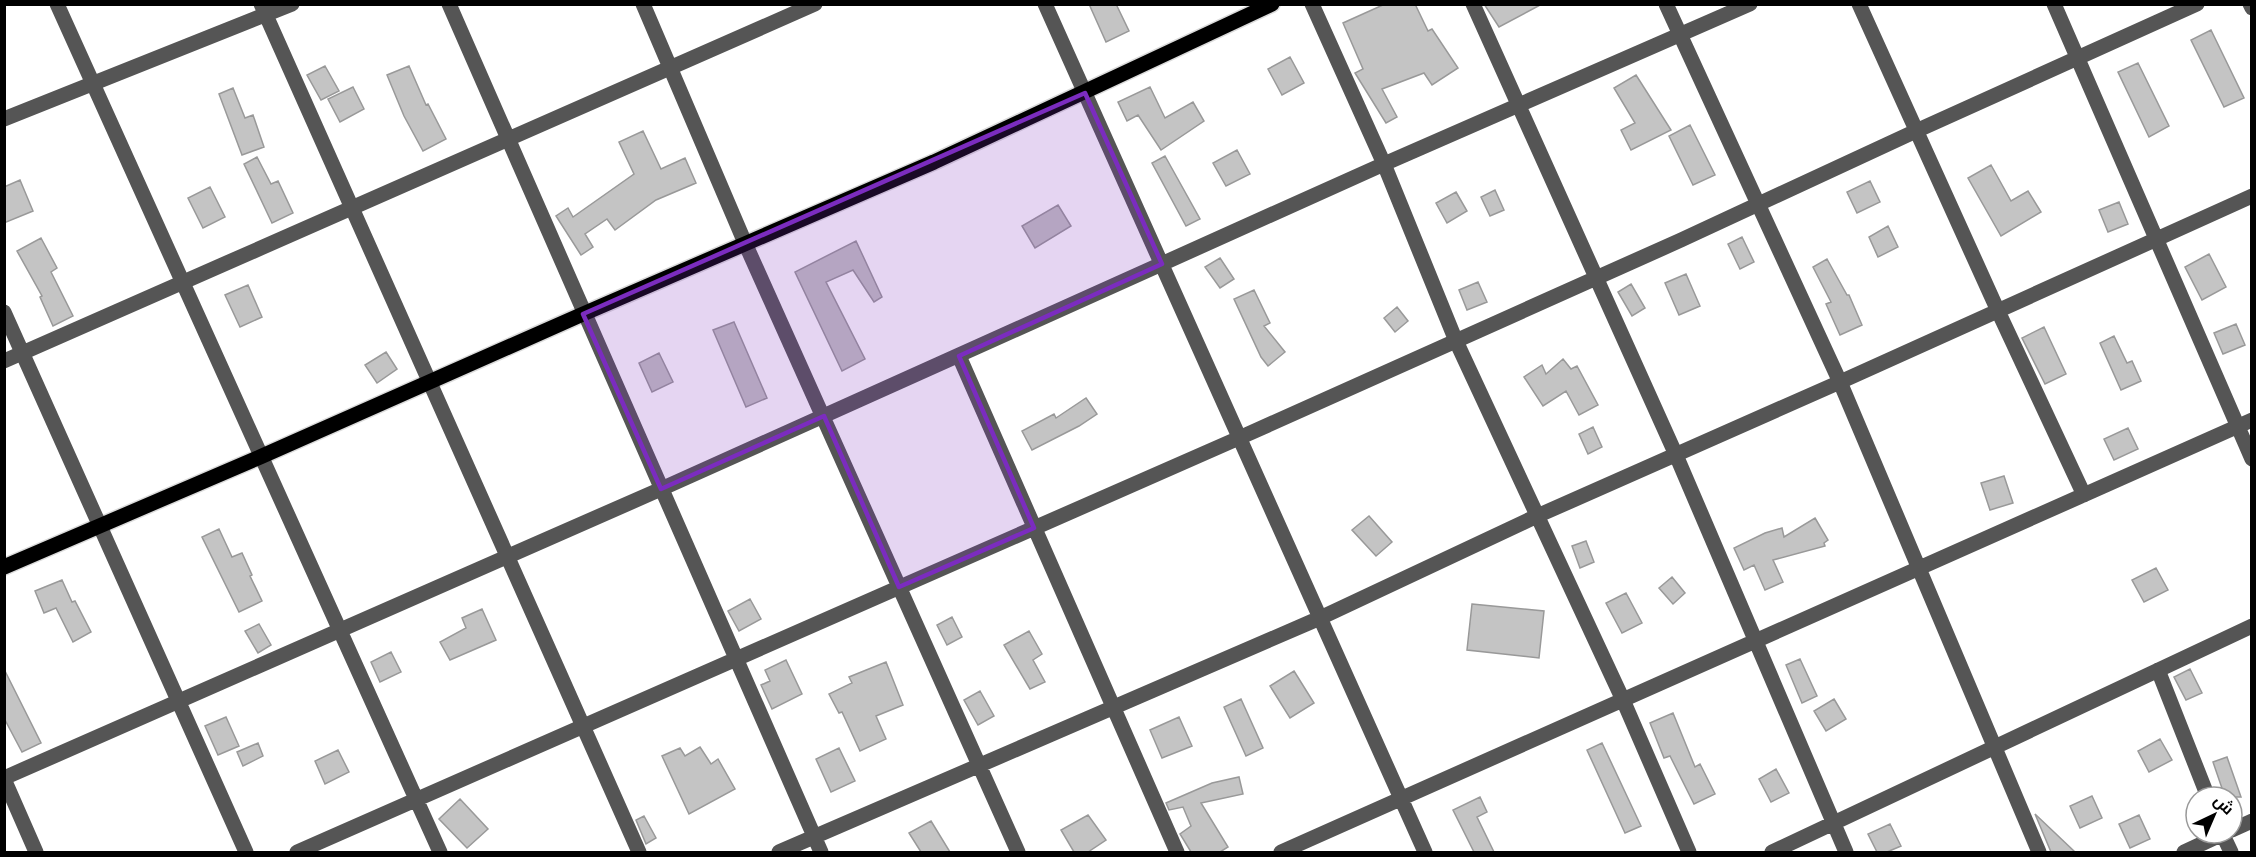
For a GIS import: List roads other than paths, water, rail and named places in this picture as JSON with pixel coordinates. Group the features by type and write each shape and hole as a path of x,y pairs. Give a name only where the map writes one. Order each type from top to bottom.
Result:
{"main road":[{"path":"4,567 934,162 1272,4"}],"street":[{"path":"57,4 440,852"},
{"path":"4,119 92,84 263,10 292,4"},
{"path":"449,4 821,852"},
{"path":"643,4 745,243 1017,852"},
{"path":"4,361 815,4"},
{"path":"1046,4 1425,852"},
{"path":"1312,4 1384,164 1456,341 1623,700 1689,852"},
{"path":"1473,4 1676,455 1846,852"},
{"path":"1666,4 1840,382 2039,852"},
{"path":"36,852 4,779 661,489 1384,164 1750,4"},
{"path":"1859,4 2084,495"},
{"path":"2054,4 2252,459"},
{"path":"297,852 1239,438 1597,278 2197,4"},
{"path":"263,10 639,852"},
{"path":"779,852 1320,618 1537,516 2252,196"},
{"path":"4,312 246,852"},
{"path":"958,356 1177,852"},
{"path":"1281,852 2252,420"},
{"path":"1772,852 2252,626"},
{"path":"2158,670 2203,785"},
{"path":"2184,852 2199,845"}]}
